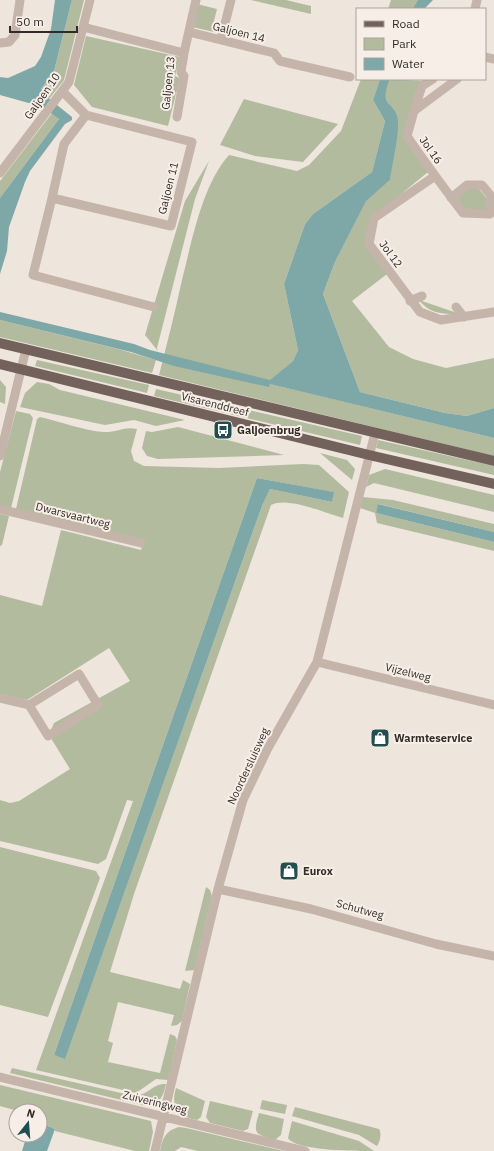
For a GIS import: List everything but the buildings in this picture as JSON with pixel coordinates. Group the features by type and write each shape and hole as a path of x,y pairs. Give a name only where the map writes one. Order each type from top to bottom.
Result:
{"main road":[{"name":"Visarenddreef","path":"0,343 494,461"},
{"name":"Visarenddreef","path":"0,364 494,484"}],"street":[{"path":"0,42 9,42 15,35 20,0"},
{"name":"Galjoen 10","path":"0,173 69,82 90,0"},
{"name":"Galjoen 13","path":"177,117 184,76 181,72 184,53 196,0"},
{"path":"221,39 231,0"},
{"name":"Galjoen 13","path":"83,27 184,53"},
{"name":"Galjoen 14","path":"189,32 274,53 280,61 350,77"},
{"name":"Jol 16","path":"431,80 422,86 407,136 451,198 464,213 490,214 491,196 482,186 467,185 451,198"},
{"path":"414,111 456,80"},
{"path":"62,91 86,115 64,144 33,275 154,307"},
{"name":"Galjoen 11","path":"52,198 171,226 192,142 86,115"},
{"name":"Jol 12","path":"435,176 374,218 369,244 410,301 420,312 441,320 494,312"},
{"path":"410,301 422,296"},
{"path":"456,307 464,317"},
{"path":"0,456 26,349"},
{"name":"Noordersluisweg","path":"155,1151 218,889 243,800 268,748 317,662 358,492 370,455 374,433"},
{"name":"Dwarsvaartweg","path":"0,509 141,543"},
{"name":"Vijzelweg","path":"317,662 494,705"},
{"path":"0,698 29,705 48,736 98,705 79,674 29,705"},
{"name":"Schutweg","path":"218,889 311,909 436,944 494,956"},
{"name":"Zuiveringweg","path":"0,1077 304,1151"}],"green space":[{"path":"72,0 84,0 64,80 49,99 41,93 41,89 54,71"},
{"path":"251,0 286,0 311,6 311,14"},
{"path":"391,0 418,0 413,8 388,8"},
{"path":"197,4 217,9 212,29 219,31 219,33 192,27"},
{"path":"86,36 180,57 175,76 180,78 168,126 92,107 74,85"},
{"path":"361,80 380,80 373,100 385,121 372,172 313,214 305,224 284,284 298,350 293,361 267,383 494,438 494,456 159,375 199,214 205,197 220,167 229,155 297,171 309,165 341,131"},
{"path":"390,80 423,81 405,140 428,172 373,217 365,244 387,274 352,301 389,347 413,359 446,368 494,358 494,408 467,416 445,413 360,392 323,294 335,262 366,200 390,180 396,115 387,101 384,91"},
{"path":"244,99 338,124 303,162 255,156 220,145"},
{"path":"52,113 59,119 0,198 0,181"},
{"path":"209,161 195,199 157,348 158,351 145,335 185,201"},
{"path":"469,188 479,189 489,201 486,213 467,212 457,198"},
{"path":"419,300 460,314 448,314 432,311 423,305"},
{"path":"0,320 118,349 156,360 152,373 0,337"},
{"path":"37,360 149,385 147,393 35,366"},
{"path":"0,380 6,387 5,404 0,402"},
{"path":"37,382 49,384 60,390 185,420 156,426 134,420 105,425 20,407 25,393"},
{"path":"156,389 362,436 360,445 154,396"},
{"path":"16,411 30,414 33,418 11,508 0,505 0,472"},
{"path":"40,417 88,430 103,432 112,432 128,428 137,429 131,451 134,461 144,466 219,468 303,464 319,465 349,492 343,518 317,509 296,504 278,503 271,505 134,894 110,972 180,989 183,980 190,984 182,1021 177,1025 171,1026 174,1015 118,1002 108,1041 113,1043 108,1062 160,1073 170,1034 175,1036 177,1040 168,1080 156,1079 136,1093 36,1070 133,801 127,800 106,859 98,864 0,841 0,800 10,803 19,801 70,769 49,735 54,723 130,681 109,648 27,700 0,694 0,595 42,606 61,530 141,550 144,540 16,509 37,419","holes":["257,478 333,492 332,502 270,489 262,506 65,1058 54,1055"]},
{"path":"178,427 284,455 158,459 147,456 142,448 146,431 152,432"},
{"path":"378,440 494,466 494,475 376,448"},
{"path":"320,453 347,460 355,469 352,480"},
{"path":"385,469 494,495 494,512 374,483 366,487 369,475"},
{"path":"363,497 393,500 494,524 494,532 379,504 376,513 494,542 494,551 377,523 375,513 360,508"},
{"path":"0,514 9,516 2,545 0,546"},
{"path":"0,847 96,871 100,878 48,1017 0,1005"},
{"path":"206,887 210,890 212,896 195,967 194,970 185,971"},
{"path":"12,1068 134,1096 144,1094 158,1085 166,1084 164,1092 158,1102 151,1106 146,1106 10,1073"},
{"path":"0,1085 151,1121 153,1132 149,1151 135,1151 55,1131 55,1129 48,1126 48,1103 8,1103 8,1108 0,1106"},
{"path":"176,1088 205,1101 201,1117 197,1120 181,1114 175,1106 174,1101"},
{"path":"262,1100 287,1105 285,1114 260,1109"},
{"path":"210,1101 253,1111 248,1129 243,1131 210,1123 206,1117"},
{"path":"295,1107 379,1129 379,1142 377,1146 359,1135 292,1116"},
{"path":"259,1113 284,1119 281,1135 275,1140 263,1136 257,1132 256,1125"},
{"path":"292,1121 359,1141 374,1151 355,1151 302,1146 288,1138"},
{"path":"179,1127 284,1151 198,1151 181,1147 175,1151 160,1151 165,1136"}],"water":[{"path":"55,0 72,0 54,71 41,89 42,93 72,117 72,120 65,124 30,171 9,227 7,251 0,274 0,198 59,119 43,107 0,95 0,77 8,78 35,66 41,57 51,29"},
{"path":"418,0 433,0 425,8 413,8"},
{"path":"380,80 390,80 386,95 387,100 397,115 398,121 390,180 366,201 335,262 323,294 360,392 445,413 467,416 494,408 494,438 270,384 269,387 174,366 131,352 0,320 0,312 134,344 150,350 270,380 293,361 298,350 284,284 305,224 313,214 372,172 385,121 373,100"},
{"path":"257,478 334,492 332,502 270,489 262,506 65,1059 54,1055"},
{"path":"378,504 494,532 494,542 376,513"},
{"path":"48,1126 55,1129 47,1151 22,1151 24,1143 48,1143"}],"place":[{"name":"Galjoenbrug","path":"223,430"},
{"name":"Warmteservice","path":"380,738"},
{"name":"Eurox","path":"289,871"}]}
